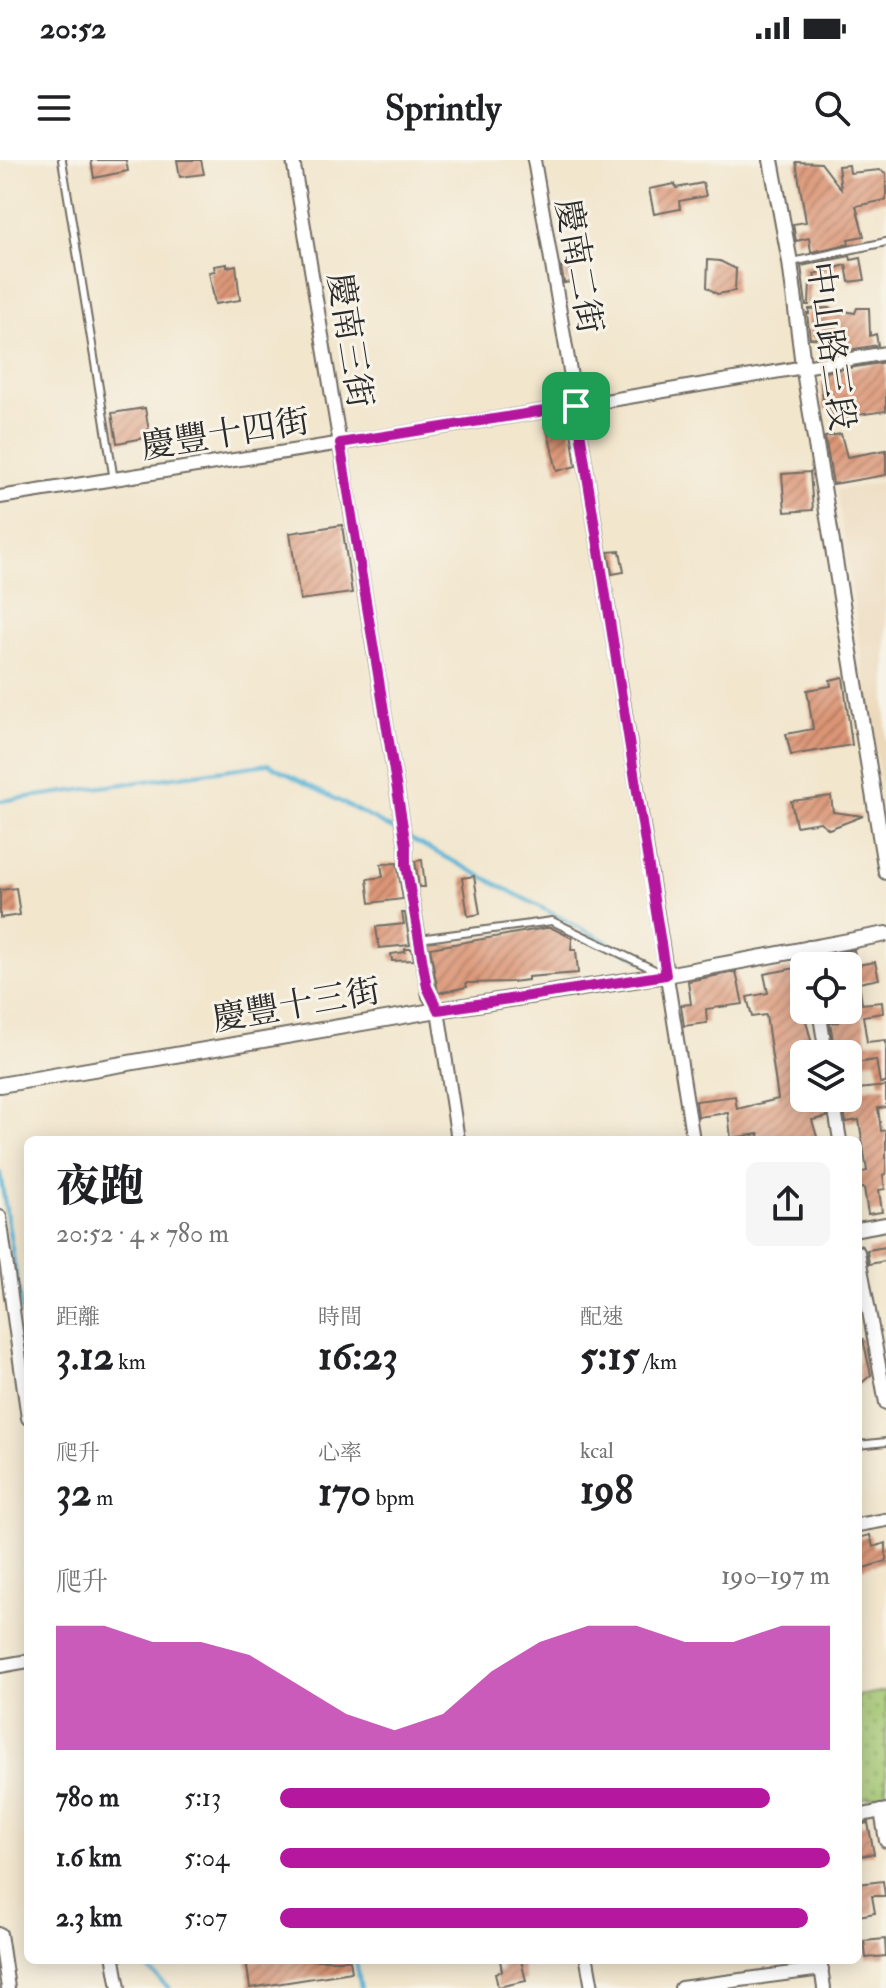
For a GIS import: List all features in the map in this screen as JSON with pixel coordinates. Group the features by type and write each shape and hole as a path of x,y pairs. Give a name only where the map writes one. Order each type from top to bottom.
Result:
{"street":[{"name":"慶南三街","path":"293,160 419,939"},
{"name":"慶南二街","path":"534,160 692,1136"},
{"name":"中山路三段","path":"771,160 790,262 803,365 886,872"},
{"name":"慶豐十四街","path":"0,497 576,406 886,353"},
{"name":"慶豐十三街","path":"0,1085 438,1010 666,975 886,934"},
{"path":"419,939 429,996 438,1010 457,1136"},
{"path":"809,947 810,952"},
{"path":"835,1112 839,1136"},
{"path":"0,1217 24,1389"},
{"path":"862,1228 886,1224"},
{"path":"862,1274 886,1403"},
{"path":"862,1524 886,1520"},
{"path":"0,1666 24,1662"},
{"path":"862,1815 884,1810 886,1841"},
{"path":"0,1934 8,1988"},
{"path":"115,1964 119,1988"},
{"path":"588,1964 592,1988"},
{"path":"681,1988 717,1985 821,1965 824,1988"}],"lane":[{"path":"62,160 114,480"},
{"path":"790,262 886,242"},
{"path":"419,939 552,921 666,975"},
{"path":"862,1445 886,1442"}],"shaded area":[{"path":"886,482 886,816 837,490"}],"green space":[{"path":"886,1691 886,1795 862,1798 862,1695"}],"building":[{"path":"91,160 126,160 128,171 94,178"},
{"path":"177,160 201,160 204,174 180,177"},
{"path":"796,162 821,163 841,189 838,166 849,165 850,173 880,170 886,173 886,200 856,206 864,236 848,239 849,244 811,252 809,238 796,241 793,224 806,222"},
{"path":"703,183 706,196 679,201 680,209 654,214 649,189"},
{"path":"850,256 851,260 861,258 865,280 849,282 846,265 814,274 815,278 810,281 809,305 806,305 801,266"},
{"path":"708,260 720,261 736,269 735,291 717,294 707,287"},
{"path":"227,264 227,267 236,265 240,300 215,304 209,272 215,271 214,266"},
{"path":"569,266 571,282 564,283 561,267"},
{"path":"828,308 855,313 857,308 869,308 870,336 876,334 878,345 832,353 830,339 810,338 809,309"},
{"path":"886,362 886,411 850,416 851,421 834,423 832,406 824,410 821,382 826,381 825,372"},
{"path":"145,408 150,437 117,443 112,413"},
{"path":"569,416 576,466 557,471 545,420"},
{"path":"841,434 847,457 886,450 886,475 833,484 825,437"},
{"path":"810,472 813,510 785,512 782,474"},
{"path":"342,525 352,593 300,600 290,533"},
{"path":"620,551 624,572 612,574 608,552"},
{"path":"843,677 852,745 791,755 786,734 813,729 807,690 831,686 830,680"},
{"path":"831,796 833,812 863,816 829,829 820,822 796,826 791,801"},
{"path":"422,860 425,887 419,887 415,861"},
{"path":"397,863 403,899 370,903 367,879 383,877 381,864"},
{"path":"474,876 480,914 468,916 462,878"},
{"path":"16,888 20,915 0,918 0,890"},
{"path":"402,913 405,913 410,945 379,948 376,927 404,924"},
{"path":"546,928 572,938 571,950 576,950 578,973 528,977 528,980 511,982 466,983 467,987 438,993 430,948"},
{"path":"405,949 412,949 414,960 392,961 391,954 405,952"},
{"path":"875,962 879,979 862,982 862,964"},
{"path":"790,969 790,1024 807,1024 811,1040 790,1040 790,1112 826,1112 827,1117 812,1120 817,1136 731,1136 728,1113 698,1117 696,1101 735,1096 737,1109 778,1099 766,1015 752,1017 747,997 768,993 764,974"},
{"path":"736,972 743,1004 706,1009 707,1023 684,1026 681,1005 691,1004 688,981"},
{"path":"882,1002 883,1013 863,1016 867,1042 886,1040 886,1083 880,1083 876,1060 862,1062 862,1040 833,1040 830,1024 862,1024 862,1004"},
{"path":"886,1086 886,1107 878,1108 881,1131 886,1130 885,1189 879,1190 882,1212 868,1214 862,1188 862,1172 867,1171 859,1120 846,1122 844,1112 862,1112 862,1089"},
{"path":"886,1247 886,1261 869,1264 867,1250"},
{"path":"862,1339 863,1339 871,1375 862,1383"},
{"path":"870,1535 873,1547 886,1543 886,1561 862,1569 862,1537"},
{"path":"868,1823 874,1854 862,1856 862,1824"},
{"path":"883,1881 885,1896 872,1896 875,1913 862,1915 862,1884"},
{"path":"885,1939 886,1956 866,1958 864,1941"},
{"path":"247,1964 351,1964 352,1972 250,1988"},
{"path":"501,1964 522,1964 526,1981 498,1987 495,1973 502,1971"}],"waterway":[{"path":"0,801 268,764 402,834"},
{"path":"409,838 651,965"},
{"path":"0,1173 24,1324"},
{"path":"142,1964 169,1988"},
{"path":"357,1964 361,1988"}],"route":[{"path":"576,406 666,975 438,1010 427,987 340,443 576,406"}]}
